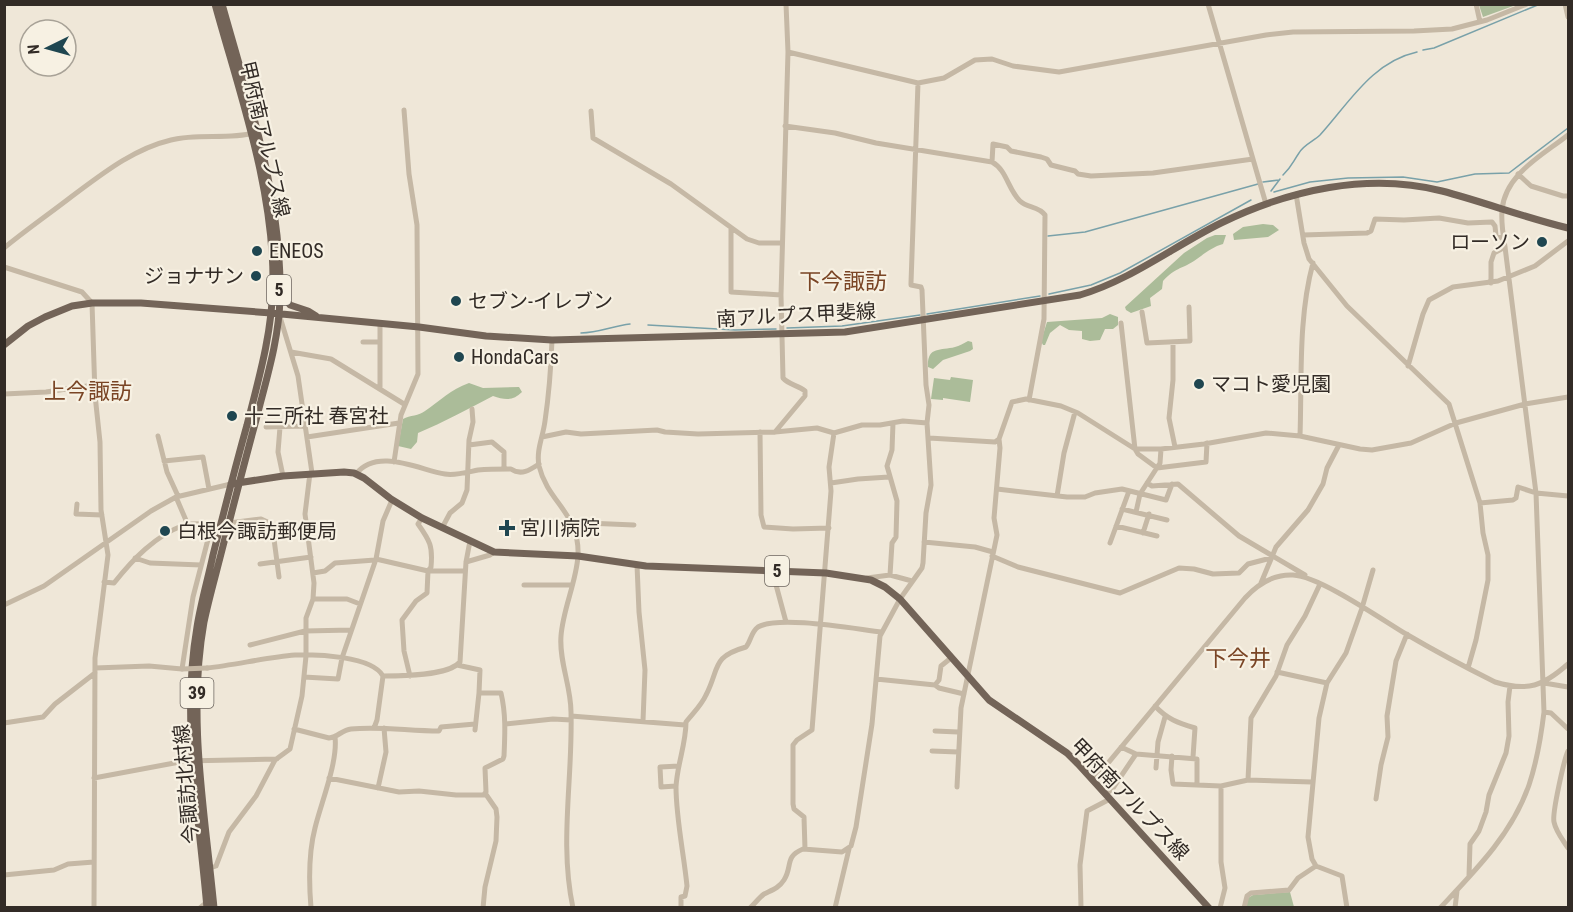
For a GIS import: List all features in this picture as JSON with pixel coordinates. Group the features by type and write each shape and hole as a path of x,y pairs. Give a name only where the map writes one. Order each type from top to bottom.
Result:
{"main road":[{"name":"甲府南アルプス線","path":"214,4 244,97"},
{"name":"甲府南アルプス線","path":"222,4 244,97 273,202 279,246 270,367 239,482"},
{"name":"甲府南アルプス線","path":"254,133 268,215 274,313 231,484 282,476 344,472 356,474 422,518 494,552 578,556 638,565 826,573 866,578 879,583 900,599 967,676 999,708 1067,753 1209,908"},
{"name":"南アルプス甲斐線","path":"4,345 28,326 45,317 72,306 92,303 141,303 274,313 486,336 552,340 845,332 1080,295 1107,286 1222,222 1296,194 1348,184 1392,184 1442,191 1569,228"},
{"path":"279,246 286,301 295,308 308,311 318,317"},
{"name":"今諏訪北村線","path":"207,905 196,761 196,707 200,652 210,596 239,482"},
{"name":"今諏訪北村線","path":"214,908 190,708 193,652 201,605 231,484"}],"street":[{"path":"775,432 805,396 805,391 801,387 787,383 783,378 781,295 788,52 786,4"},
{"path":"1208,4 1266,204"},
{"path":"1476,4 1480,22"},
{"path":"788,52 918,83 944,78 975,60 992,59 1013,66 1059,72 1293,32 1435,30 1480,22 1527,4"},
{"path":"1565,4 1569,17"},
{"path":"835,908 856,827 872,724 878,642 900,599 922,568 926,513 931,485 922,290 921,287 911,285 918,83"},
{"path":"394,462 404,404 418,374 417,225 409,174 404,110"},
{"path":"591,111 593,138 671,184 731,229 759,243 782,243"},
{"path":"785,126 992,162 1003,173 1020,202 1041,210 1045,215 1044,319 1029,400"},
{"path":"4,248 128,157 172,140 233,138 254,133"},
{"path":"1440,908 1500,840 1521,805 1536,764 1544,712 1544,683 1536,493 1502,210 1505,196 1518,174 1569,135"},
{"path":"992,162 993,144 1007,147 1011,151 1041,157 1047,159 1052,165 1091,176 1153,173 1253,159"},
{"path":"1518,174 1531,186 1569,196"},
{"path":"1296,194 1306,252 1313,263 1347,306 1449,404 1456,423 1480,503 1489,570 1476,640 1468,668"},
{"path":"1303,235 1367,233 1374,228 1375,219 1438,218 1468,223 1492,222 1496,236 1504,239"},
{"path":"731,229 731,292 781,295"},
{"path":"1408,366 1429,300 1453,287 1491,283 1535,266 1569,241"},
{"path":"1491,283 1491,262 1494,253 1505,247"},
{"path":"1300,436 1304,315 1307,286 1313,263"},
{"path":"4,267 82,292 92,303 94,385 100,442 100,485 108,555 95,670 94,908"},
{"path":"1142,312 1147,344 1190,341 1189,307"},
{"path":"210,868 216,866 229,832 256,796 270,769 290,749 302,696 306,656 306,618 313,599 313,573 305,514 311,473 298,376 291,352 274,313"},
{"path":"380,323 380,389"},
{"path":"1121,323 1134,449"},
{"path":"552,340 548,401 538,450 539,464 548,489 575,527 578,556 566,604 561,638 561,659 571,702 566,861 573,908"},
{"path":"363,342 380,342"},
{"path":"1173,342 1173,380 1169,418 1175,447"},
{"path":"291,352 331,359 404,404"},
{"path":"4,394 45,392 94,385"},
{"path":"1134,449 1161,449 1266,433 1300,436 1372,450 1411,443 1456,423 1526,405 1569,397"},
{"path":"957,787 958,732 964,694 997,535 994,518 999,439 1012,402 1029,400 1060,406 1075,412 1134,449 1157,468 1206,462 1208,443"},
{"path":"442,528 450,513 462,503 466,490 473,422 472,409"},
{"path":"1056,496 1075,412"},
{"path":"542,437 566,432 580,434 657,430 698,434 775,432 817,428 834,433 862,424 903,421 927,423"},
{"path":"307,437 399,423"},
{"path":"890,575 892,543 896,537 897,501 887,466 892,450 893,423"},
{"path":"280,426 278,452 282,476"},
{"path":"266,427 305,426"},
{"path":"760,432 761,512 764,527 829,528"},
{"path":"805,849 804,817 794,809 793,804 794,745 797,740 812,730 829,528 831,483 829,467 834,433"},
{"path":"158,436 164,461 188,525"},
{"path":"929,438 991,443 999,439"},
{"path":"469,445 492,442 504,452 504,469"},
{"path":"1261,583 1272,557 1286,534 1308,510 1323,484 1327,468 1339,445"},
{"path":"1136,512 1140,494 1160,463 1161,449"},
{"path":"164,461 203,457 208,489"},
{"path":"356,474 366,465 394,462 415,465 444,474 504,469 528,472 539,464"},
{"path":"831,483 889,477"},
{"path":"1147,483 1152,486 1178,484 1239,536 1272,557 1495,682 1510,686 1533,686 1544,683 1569,664"},
{"path":"4,605 44,586 177,496 231,484"},
{"path":"997,489 1085,497 1115,489 1166,500 1172,484"},
{"path":"1480,503 1514,500 1518,487 1536,493 1569,496"},
{"path":"1110,543 1129,491"},
{"path":"304,677 338,679 342,658 375,560 383,521 393,500"},
{"path":"77,504 76,514 102,515"},
{"path":"1122,509 1167,520"},
{"path":"1143,532 1149,514"},
{"path":"410,676 404,651 402,620 416,601 427,593 428,570 431,567 433,551 428,538 418,524 422,518"},
{"path":"229,523 261,519 272,524 279,577"},
{"path":"182,669 188,621 213,524"},
{"path":"104,582 114,583 151,543 188,525 221,524"},
{"path":"575,527 587,524 634,525"},
{"path":"1116,526 1157,536"},
{"path":"383,676 410,676 450,669 460,662 465,571 470,541"},
{"path":"924,542 975,547 1018,567 1120,593 1179,568 1213,574 1239,573 1248,564 1272,557"},
{"path":"466,562 494,552"},
{"path":"260,564 311,557"},
{"path":"135,558 150,563 201,565"},
{"path":"313,573 325,571 335,563 375,560 428,570 465,571"},
{"path":"638,565 639,612 645,670 643,721"},
{"path":"772,570 786,622"},
{"path":"1316,866 1308,842 1319,718 1327,682 1346,653 1373,570"},
{"path":"866,578 890,575 912,581"},
{"path":"1094,780 1245,597 1261,583 1284,575 1309,578"},
{"path":"1248,780 1251,718 1277,672 1287,645 1305,616 1320,584"},
{"path":"524,585 572,585"},
{"path":"313,599 347,599 360,604"},
{"path":"681,908 681,897 685,896 687,886 676,786 685,725 708,693 715,671 725,655 746,647 754,630 759,626 786,622 882,632"},
{"path":"250,645 305,631 351,630"},
{"path":"1376,799 1388,737 1387,716 1396,661 1407,634"},
{"path":"4,723 43,717 95,670 149,666 182,669 207,668 296,655 342,658 373,666 380,671 383,676 374,728"},
{"path":"935,685 939,680 941,666 951,658"},
{"path":"294,729 329,738 348,729 439,731 441,727 475,727 480,670 457,665"},
{"path":"1277,672 1327,682"},
{"path":"876,679 935,685 964,694"},
{"path":"1544,683 1569,687"},
{"path":"1469,876 1470,844 1479,831 1489,795 1506,753 1509,736 1510,686"},
{"path":"479,693 501,693 506,724 503,759 485,768 485,793 496,810 497,817 496,841 484,887 483,908"},
{"path":"1155,706 1165,717 1195,728 1192,757"},
{"path":"1544,712 1551,713 1569,729"},
{"path":"1156,768 1158,742 1165,717"},
{"path":"506,724 571,718 685,725"},
{"path":"378,788 386,752 384,728"},
{"path":"935,731 958,732"},
{"path":"311,908 310,887 314,831 329,778 336,745 335,737"},
{"path":"1120,747 1136,754 1197,759 1197,785"},
{"path":"932,751 958,752"},
{"path":"1569,751 1564,761 1553,819 1560,836 1569,848"},
{"path":"1081,908 1080,865 1087,811 1108,796 1136,754"},
{"path":"1172,756 1173,784 1221,786 1248,780 1312,782"},
{"path":"94,778 196,761 278,759"},
{"path":"676,786 661,787 660,767 679,766"},
{"path":"329,778 399,792 419,791 456,795 485,793"},
{"path":"1220,908 1225,888 1220,836 1221,786"},
{"path":"750,908 781,884 787,873 790,858 798,851 805,849 842,852 849,849"},
{"path":"4,875 54,870 68,864 94,862"},
{"path":"1244,908 1247,896 1251,893 1289,890 1298,878 1316,866"},
{"path":"1316,866 1342,876 1347,908"},
{"path":"1455,908 1457,890"},
{"path":"200,908 207,905"}],"green space":[{"path":"1479,5 1516,5 1483,17"},
{"path":"1273,225 1279,230 1268,237 1234,240 1233,234 1243,227"},
{"path":"1215,235 1226,235 1223,244 1167,276 1163,281 1162,289 1150,298 1151,306 1131,313 1126,310 1125,307 1184,253"},
{"path":"1110,314 1118,317 1118,325 1113,329 1105,329 1100,340 1082,339 1082,331 1069,330 1060,325 1050,333 1045,345 1041,341 1047,322 1102,318"},
{"path":"968,341 972,342 973,349 970,351 943,360 933,369 928,367 928,360 932,352 957,347"},
{"path":"951,377 973,380 970,402 943,398 943,400 931,399 934,378 950,380"},
{"path":"469,383 483,388 519,387 522,392 509,399 493,396 418,433 417,442 411,449 398,446 403,419 423,413 451,392"},
{"path":"1290,892 1294,907 1245,908 1248,898 1253,895"}],"waterway":[{"path":"1423,50 1434,48 1540,4"},
{"path":"1283,175 1301,150 1320,135 1362,85 1387,65 1417,52"},
{"path":"1274,192 1310,182 1348,178 1403,177 1437,182 1475,174 1509,173 1568,128"},
{"path":"1271,191 1280,179"},
{"path":"1263,182 1279,180"},
{"path":"1048,236 1085,232 1258,184"},
{"path":"1049,294 1091,285 1120,273 1251,200"},
{"path":"927,314 1040,296"},
{"path":"787,328 842,326 920,315"},
{"path":"581,333 630,324"},
{"path":"648,325 735,330 776,329"}],"place":[{"name":"ローソン","path":"1542,242"},
{"name":"ENEOS","path":"257,251"},
{"name":"ジョナサン","path":"256,276"},
{"name":"セブン-イレブン","path":"456,301"},
{"name":"HondaCars","path":"459,357"},
{"name":"マコト愛児園","path":"1199,384"},
{"name":"十三所社 春宮社","path":"232,416"},
{"name":"宮川病院","path":"507,528"},
{"name":"白根今諏訪郵便局","path":"165,531"}],"district":[{"name":"下今諏訪","path":"843,281"},
{"name":"上今諏訪","path":"88,391"},
{"name":"下今井","path":"1238,658"}]}
